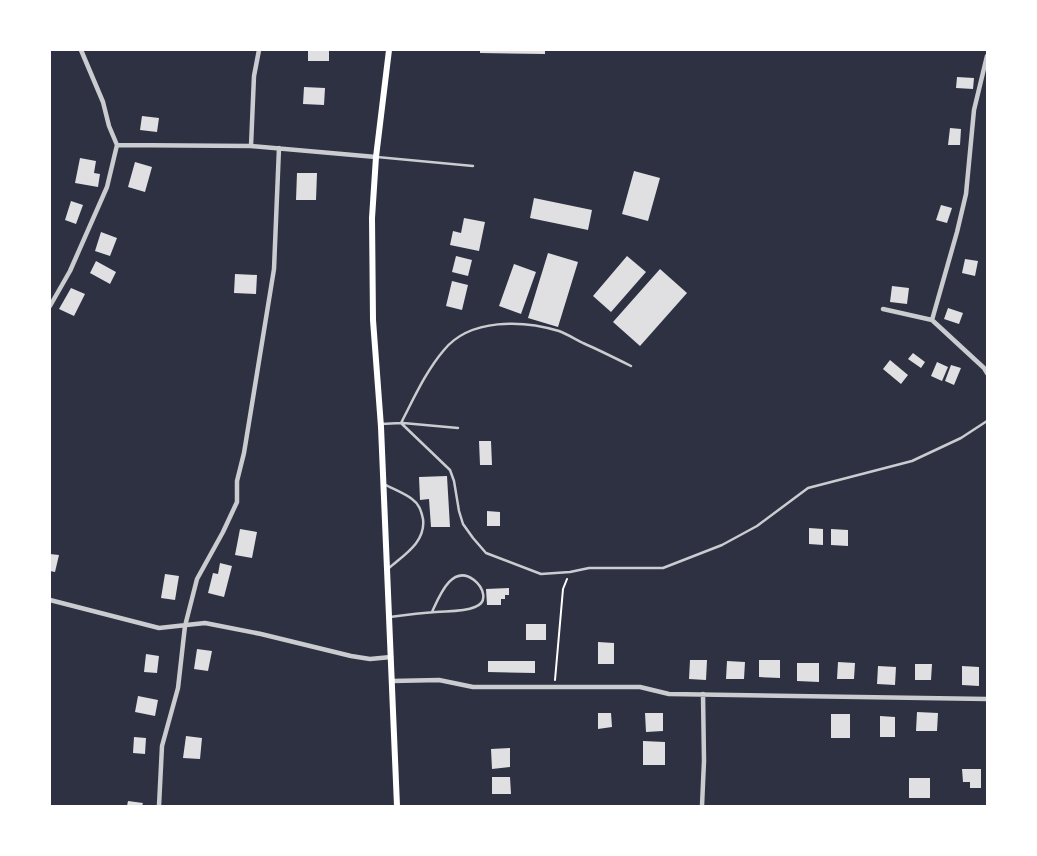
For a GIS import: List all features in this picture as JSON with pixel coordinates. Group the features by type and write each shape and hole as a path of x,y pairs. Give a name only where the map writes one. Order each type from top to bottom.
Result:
{"main road":[{"path":"389,50 376,157 372,218 373,320 384,484 397,806"}],"street":[{"path":"50,306 70,272 107,187 117,145 109,126 103,102 81,50"},
{"path":"251,146 254,76 259,50"},
{"path":"932,320 966,194 974,110 987,56"},
{"path":"117,145 251,146 376,157"},
{"path":"159,806 162,746 178,688 185,626 197,579 224,532 237,502 237,481 244,453 274,269 279,148"},
{"path":"883,309 932,320 984,368 987,373"},
{"path":"50,600 160,628 205,623 351,656 370,659 391,657"},
{"path":"392,681 439,680 473,687 640,687 669,694 987,699"},
{"path":"702,806 704,761 703,694"}],"lane":[{"path":"376,157 473,166"},
{"path":"401,422 444,349 459,336 479,328 497,324 522,324 559,331 631,366"},
{"path":"401,422 450,470 463,524 486,553 541,574 570,572 589,568 663,568 722,545 757,526 808,488 912,461 961,438 987,421"},
{"path":"381,424 401,422 458,428"},
{"path":"384,484 411,498 418,504 422,511 424,526 421,537 387,569"},
{"path":"389,617 432,612 475,607 480,604 483,592 476,581 469,576 459,576 450,580 432,612"}],"path":[{"path":"555,687 563,588 570,572"}],"building":[{"path":"308,50 329,50 329,61 308,61"},
{"path":"480,50 545,50 545,54 480,53"},
{"path":"957,77 974,78 973,89 956,88"},
{"path":"304,87 325,88 324,105 303,104"},
{"path":"142,116 159,118 157,132 140,130"},
{"path":"950,128 961,129 960,145 948,145"},
{"path":"80,158 96,161 94,173 100,174 98,187 75,183"},
{"path":"135,162 152,167 145,192 128,187"},
{"path":"634,171 660,178 648,221 622,214"},
{"path":"297,173 317,173 316,200 296,200"},
{"path":"534,198 592,210 588,230 530,218"},
{"path":"71,201 83,205 76,224 65,220"},
{"path":"941,205 952,208 947,223 936,220"},
{"path":"464,218 485,222 479,251 450,245 453,231 461,233"},
{"path":"101,232 117,238 110,256 95,251"},
{"path":"548,253 578,262 558,327 528,318"},
{"path":"456,256 472,260 468,276 452,272"},
{"path":"627,256 646,272 611,312 593,296"},
{"path":"965,259 978,261 975,276 962,273"},
{"path":"96,261 116,272 110,284 90,273"},
{"path":"514,264 536,272 521,314 499,306"},
{"path":"660,269 687,293 640,346 613,322"},
{"path":"235,274 257,275 256,294 234,293"},
{"path":"452,281 468,285 462,310 446,306"},
{"path":"892,286 909,288 907,304 890,302"},
{"path":"71,288 85,294 74,316 59,309"},
{"path":"948,308 963,313 959,324 944,319"},
{"path":"913,353 925,362 921,368 908,359"},
{"path":"890,360 908,375 901,384 883,369"},
{"path":"937,362 948,367 942,381 931,376"},
{"path":"951,365 961,368 954,385 945,381"},
{"path":"479,441 491,441 492,465 480,465"},
{"path":"447,476 450,527 431,527 429,499 420,500 419,477"},
{"path":"487,511 500,512 500,526 487,526"},
{"path":"809,528 823,529 823,545 809,544"},
{"path":"240,529 257,532 252,558 235,555"},
{"path":"831,529 848,530 848,546 831,545"},
{"path":"50,554 59,555 55,572 50,571"},
{"path":"220,563 232,566 224,597 208,593 213,573 218,574"},
{"path":"165,574 179,576 175,600 161,598"},
{"path":"509,588 509,595 505,595 505,599 501,599 501,605 487,605 486,589"},
{"path":"526,624 546,624 546,640 526,640"},
{"path":"598,642 614,643 614,664 598,664"},
{"path":"197,649 212,651 208,671 194,669"},
{"path":"146,654 159,656 157,673 144,672"},
{"path":"690,660 707,660 706,680 689,679"},
{"path":"759,660 780,660 780,678 759,677"},
{"path":"488,661 535,661 535,673 488,672"},
{"path":"727,661 745,662 744,679 726,679"},
{"path":"838,662 855,663 854,679 837,679"},
{"path":"797,663 819,663 819,682 797,681"},
{"path":"915,664 932,664 931,680 915,680"},
{"path":"878,666 896,667 895,685 877,684"},
{"path":"962,666 979,667 979,686 962,685"},
{"path":"138,696 158,700 155,716 135,712"},
{"path":"917,712 938,713 937,731 916,731"},
{"path":"598,713 611,713 612,727 598,729"},
{"path":"645,713 663,713 663,731 646,732"},
{"path":"831,714 850,714 850,738 831,738"},
{"path":"880,716 895,717 895,737 880,737"},
{"path":"186,736 202,738 200,759 183,758"},
{"path":"134,737 146,738 145,754 133,753"},
{"path":"643,741 665,742 665,765 643,765"},
{"path":"510,748 510,767 492,769 491,749"},
{"path":"962,769 981,769 981,788 970,788 970,782 963,782"},
{"path":"492,777 510,777 511,794 492,794"},
{"path":"909,778 930,778 930,798 909,798"},
{"path":"128,801 143,803 142,806 127,806"}]}
